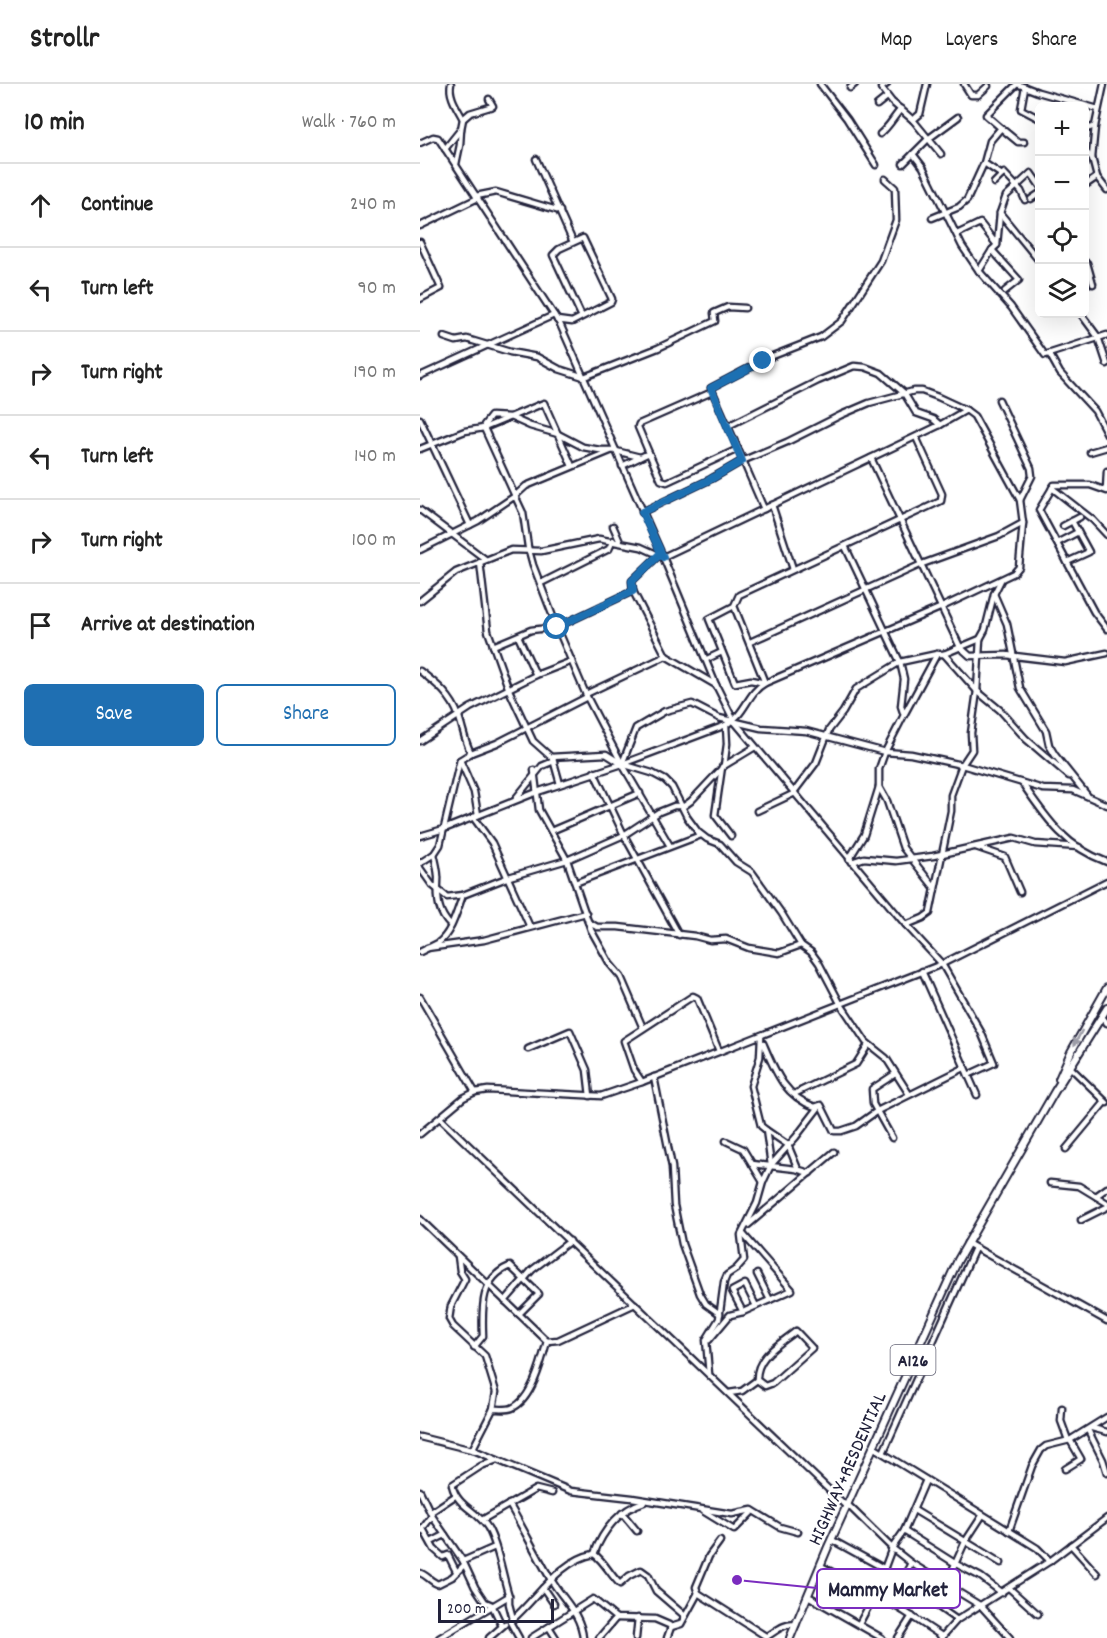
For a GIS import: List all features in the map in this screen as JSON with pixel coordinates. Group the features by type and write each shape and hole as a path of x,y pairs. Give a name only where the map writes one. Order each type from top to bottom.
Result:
{"highway":[{"name":"A126","path":"1055,1091 1071,1052 1107,988"},
{"name":"A126","path":"1055,1091 1107,1008"},
{"name":"HIGHWAY+RESDENTIAL","path":"790,1638 847,1505 967,1243 1055,1091"}],"street":[{"path":"451,84 453,100 464,119"},
{"path":"820,84 847,119 876,165"},
{"path":"850,88 855,84"},
{"path":"887,84 881,88 887,97 913,120 941,154"},
{"path":"913,120 920,114 927,84"},
{"path":"964,84 971,94 978,95 988,86"},
{"path":"1024,142 1018,142 986,115 1017,84 1098,109"},
{"path":"1104,84 1095,126 1092,158 1097,177 1107,190"},
{"path":"1025,87 1021,109 1035,116"},
{"path":"877,105 887,97"},
{"path":"455,165 464,119 470,113 493,106 489,99"},
{"path":"880,134 889,127 901,109"},
{"path":"903,164 928,139 958,117"},
{"path":"1089,128 1095,126"},
{"path":"932,218 946,213 967,200 984,163 990,141 1001,128"},
{"path":"445,149 461,129"},
{"path":"420,143 436,137 556,318 662,555 716,685 734,721 906,925 942,964 981,1032 994,1063 968,1075"},
{"path":"913,154 979,271 1011,307 1045,355 1107,335"},
{"path":"1089,155 1092,158"},
{"path":"536,159 573,242"},
{"path":"984,163 1002,175 1004,173 1028,199 1035,196"},
{"path":"979,271 997,245 1000,213 1006,196 1031,173 1035,179"},
{"path":"994,183 1002,175"},
{"path":"1089,183 1097,177"},
{"path":"764,509 711,388 770,357 821,337 842,321 881,261 896,220 895,188 885,179"},
{"path":"420,226 490,192 501,193 560,211"},
{"path":"1000,213 1035,256"},
{"path":"957,234 980,223 997,245"},
{"path":"420,376 488,345 556,318 568,323 582,317 611,302 612,298 583,238 555,251 553,255 582,317"},
{"path":"420,242 441,288 420,299"},
{"path":"992,250 1019,280 1005,291"},
{"path":"1089,270 1093,284"},
{"path":"444,337 456,341 467,339 537,357 559,369 584,377 658,348 715,321 714,313 728,307 745,308"},
{"path":"1084,318 1098,337 1107,364"},
{"path":"1050,355 1060,373 1095,411 1107,434"},
{"path":"728,426 818,381 854,366 865,367 881,374 904,393 916,413 933,419 940,425"},
{"path":"420,836 444,829 537,792 622,764 734,721 743,712 758,686 765,682 942,607 1014,573 1019,567 1023,523 1020,500 992,452 977,420 966,411 922,391 904,393 854,408 642,512"},
{"path":"712,392 639,424 638,427 661,480 667,482 738,449"},
{"path":"999,400 1031,468 1032,476 1020,500"},
{"path":"420,448 465,431 484,427 544,402 572,466"},
{"path":"716,685 666,656 633,591 632,581 662,555 916,437 966,411"},
{"path":"510,417 530,426 558,434 583,447 614,450 641,457"},
{"path":"420,419 470,525"},
{"path":"484,427 523,513 529,552 557,627 587,695 622,764 670,846"},
{"path":"765,682 751,680 735,683 709,619 734,606 741,594 942,499 942,494 916,437"},
{"path":"1090,452 1107,447"},
{"path":"420,550 470,525 515,496 526,486 614,450"},
{"path":"622,466 649,453"},
{"path":"871,458 960,647 970,656 1013,656 1065,662 1107,653"},
{"path":"1107,471 1106,491 1084,484 1054,485 1039,510 1094,612 1107,629"},
{"path":"1052,488 1094,520 1107,535"},
{"path":"772,505 793,569"},
{"path":"420,510 485,559"},
{"path":"1063,526 1080,517"},
{"path":"1067,562 1089,552 1072,521"},
{"path":"750,642 922,564 999,536 1023,523"},
{"path":"612,526 621,542"},
{"path":"1057,543 1078,532"},
{"path":"420,601 456,572 511,550 529,552 553,549 599,539 641,547 662,555"},
{"path":"541,583 609,549 613,540"},
{"path":"845,546 900,662 904,679 901,706 904,715"},
{"path":"480,562 485,615 508,690 533,741 553,759 560,784"},
{"path":"906,925 930,913 951,811 951,795 962,765 972,750 971,733 977,691 980,639 985,630 994,594 1001,580"},
{"path":"494,646 531,630 557,627 633,591"},
{"path":"994,594 1007,624 1020,688 1046,731 1049,745 1055,755 1089,797"},
{"path":"734,606 765,682"},
{"path":"518,636 536,675"},
{"path":"757,811 794,793 816,763 834,722 843,712 856,688 900,662 944,654 980,639"},
{"path":"706,659 722,652"},
{"path":"851,860 864,835 879,787 879,769 885,752 937,654"},
{"path":"944,654 977,691 1000,710 1033,746 1075,780"},
{"path":"420,863 434,854 440,845 460,760 666,656"},
{"path":"420,741 458,715 536,675 572,661"},
{"path":"420,671 448,695 458,715 471,753"},
{"path":"622,764 636,728 665,711 692,704 719,718 761,728 806,731 885,752 911,754 962,765 1043,789 1073,790 1107,805"},
{"path":"726,725 727,744 715,815 731,836"},
{"path":"420,868 432,885 447,897 463,895 509,877 567,860 624,835 653,816 674,806 684,806 722,767 755,747"},
{"path":"514,801 535,773 553,759 606,754 622,764 652,773 665,780 672,787 684,806 687,817 701,835 720,844 736,862 752,872 801,945 811,952 819,963 840,1003 868,1045 886,1058 909,1094"},
{"path":"460,760 474,792 476,816 509,877 530,927"},
{"path":"594,772 624,835 679,935"},
{"path":"535,773 539,810 567,860 588,922 604,954 621,976 643,1028"},
{"path":"1022,783 1050,823 1069,842 1107,862"},
{"path":"879,787 887,801 903,848 934,887"},
{"path":"550,831 640,793"},
{"path":"575,883 701,835"},
{"path":"851,860 864,858 896,861 942,855 1014,838 1035,844 1079,848"},
{"path":"976,847 1005,857 1020,892"},
{"path":"434,854 438,881 436,900 445,920 451,926"},
{"path":"420,1134 463,1098 475,1092 488,1090 603,1096 642,1082 719,1051 761,1038 840,1003 942,964 1107,881"},
{"path":"420,952 438,942 451,926 463,895"},
{"path":"427,948 484,940 586,913"},
{"path":"588,922 597,927 618,927 726,939 749,948 779,953 801,945"},
{"path":"922,971 977,1095"},
{"path":"642,1082 634,1070 624,1041 695,996 719,1051"},
{"path":"420,997 475,1092"},
{"path":"1102,1017 1107,1023"},
{"path":"528,1049 570,1031 587,1070 590,1096"},
{"path":"761,1038 778,1078 802,1102 815,1107 821,1105"},
{"path":"761,1038 760,1057 751,1086 761,1126 788,1145 798,1169"},
{"path":"794,1094 856,1064 868,1045"},
{"path":"821,1105 834,1131 841,1131 856,1126 909,1094 964,1068"},
{"path":"1066,1149 1106,1102 1071,1068"},
{"path":"892,1138 873,1104 872,1089 895,1074"},
{"path":"654,1077 672,1167 674,1205 682,1244 700,1294 706,1304 720,1314"},
{"path":"709,1374 707,1343 720,1314 724,1282 744,1260 743,1234 757,1203 763,1182 770,1166 821,1105"},
{"path":"440,1118 892,1548 911,1563 981,1606 1010,1638"},
{"path":"766,1130 770,1166"},
{"path":"726,1142 743,1149 763,1182"},
{"path":"746,1227 834,1152"},
{"path":"752,1164 798,1169 810,1173"},
{"path":"1050,1183 1079,1186 1107,1203"},
{"path":"1096,1196 1107,1188"},
{"path":"1081,1220 1107,1208"},
{"path":"420,1219 547,1341 558,1340 635,1304"},
{"path":"707,1343 730,1315 743,1312 792,1290 743,1234"},
{"path":"505,1300 532,1270 570,1241"},
{"path":"967,1243 1107,1321"},
{"path":"883,1454 975,1248"},
{"path":"458,1256 460,1270 465,1280 451,1306 449,1319 453,1326 484,1356 496,1392 493,1408 472,1450"},
{"path":"474,1347 483,1336 483,1296 488,1284 500,1270 510,1266 539,1294 519,1314"},
{"path":"757,1274 770,1300"},
{"path":"747,1288 760,1281"},
{"path":"743,1312 732,1291 745,1284 756,1306"},
{"path":"796,1331 812,1348 773,1383 765,1386 757,1380 760,1363 768,1352 796,1331"},
{"path":"493,1408 511,1409 522,1402 532,1386 547,1341"},
{"path":"729,1393 742,1391 757,1380"},
{"path":"1062,1408 1060,1421 1080,1459 1065,1469"},
{"path":"1009,1531 1037,1456 1046,1446 1069,1440 1107,1417"},
{"path":"1090,1429 1107,1432"},
{"path":"1090,1429 1105,1460 1107,1473"},
{"path":"420,1437 472,1450 571,1491 732,1514 753,1511 780,1527 798,1532"},
{"path":"873,1447 1037,1548 1050,1561"},
{"path":"497,1460 481,1466 452,1485 455,1496 482,1520 491,1534 509,1596 512,1620 519,1638"},
{"path":"859,1624 882,1576 892,1548 904,1531 926,1480"},
{"path":"482,1520 536,1489 552,1493"},
{"path":"420,1491 464,1563 480,1595 485,1602 492,1605 502,1626"},
{"path":"455,1496 432,1514 421,1531 434,1549 443,1557 448,1555 456,1571"},
{"path":"594,1554 612,1522 635,1504 647,1501"},
{"path":"509,1504 551,1580 581,1622 584,1638"},
{"path":"700,1509 734,1530 753,1511"},
{"path":"914,1510 1001,1563"},
{"path":"622,1514 637,1531"},
{"path":"946,1584 965,1542 982,1516"},
{"path":"821,1566 902,1610 942,1637 957,1620 1050,1561 1107,1518"},
{"path":"904,1531 981,1577 1002,1593"},
{"path":"431,1542 445,1535"},
{"path":"832,1540 885,1569"},
{"path":"720,1541 709,1556 696,1587 698,1593 766,1637 786,1625 791,1623 796,1625"},
{"path":"1071,1545 1097,1574"},
{"path":"420,1573 438,1584 452,1577 464,1563 495,1547"},
{"path":"489,1638 527,1607 551,1580 581,1556 594,1554 604,1561 614,1579 621,1584 629,1575 641,1570 648,1575 656,1592 685,1616"},
{"path":"882,1576 895,1580 906,1575 911,1563"},
{"path":"906,1575 913,1595"},
{"path":"543,1588 554,1604"},
{"path":"1009,1588 1038,1614"},
{"path":"531,1638 593,1599 616,1618 655,1618 671,1627 681,1624 698,1593"},
{"path":"902,1610 909,1593 937,1606 957,1620"},
{"path":"439,1638 509,1596"},
{"path":"808,1596 882,1638"},
{"path":"898,1638 912,1616"},
{"path":"599,1638 616,1618"},
{"path":"636,1638 638,1618"},
{"path":"667,1638 671,1627"},
{"path":"549,1628 556,1638"}],"place":[{"name":"Mammy Market","path":"737,1580"}],"route":[{"path":"557,627 633,591 632,581 660,554 663,557 642,512 711,479 742,461 711,388 763,361"}]}
